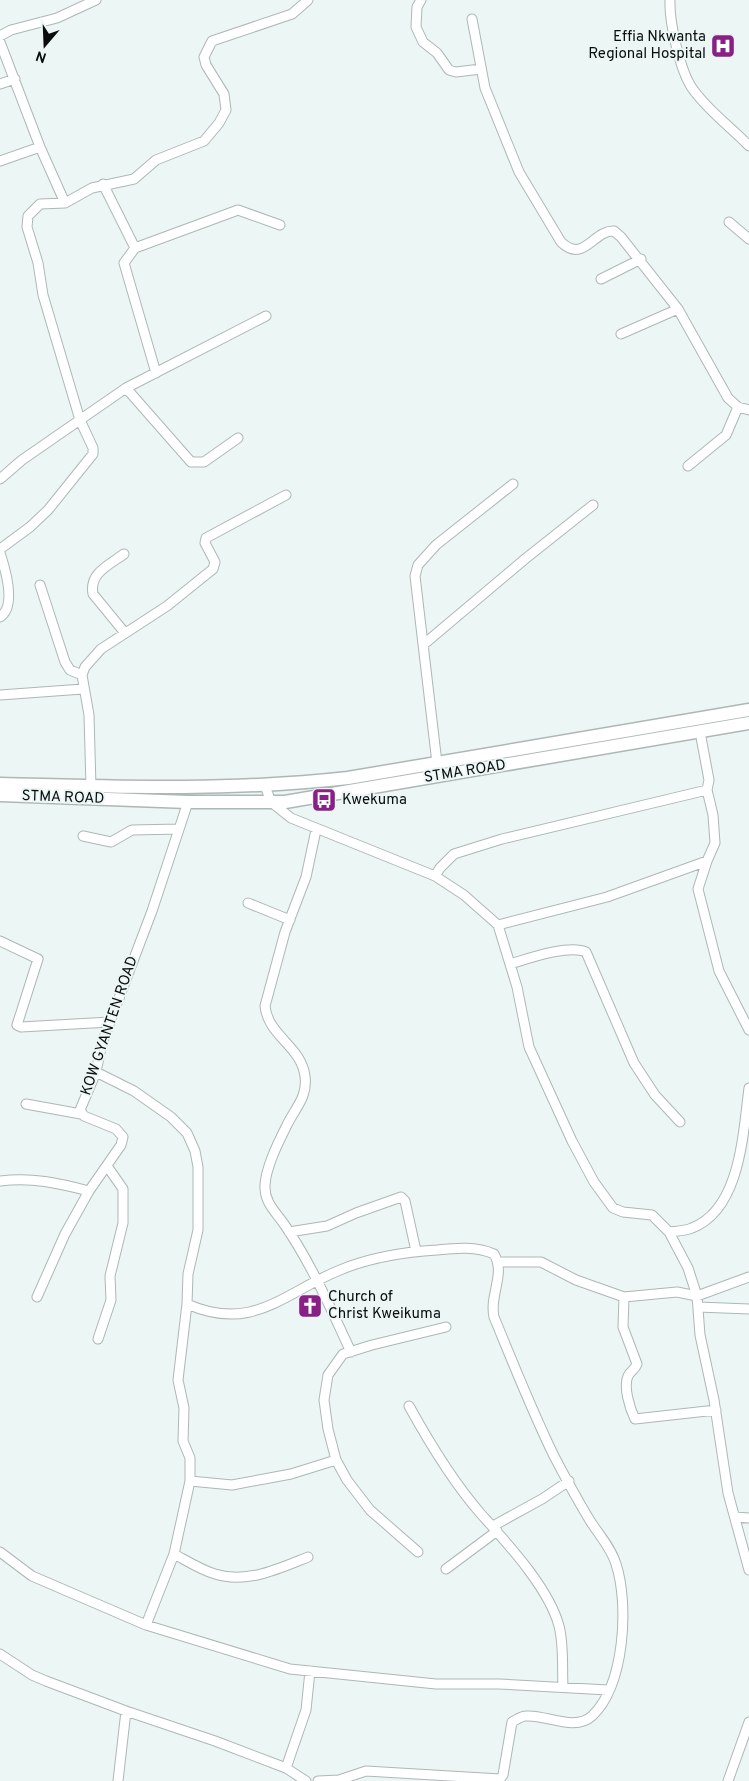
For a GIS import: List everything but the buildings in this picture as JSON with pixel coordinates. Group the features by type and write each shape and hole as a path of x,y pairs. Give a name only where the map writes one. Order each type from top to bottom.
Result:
{"main road":[{"name":"STMA ROAD","path":"0,784 191,788 265,786 348,778 749,710"},
{"name":"STMA ROAD","path":"0,795 188,802 284,802 749,723"}],"street":[{"path":"0,36 11,30 57,18 96,0"},
{"path":"0,617 6,611 8,587 0,551 7,542 30,527 48,510 92,454 93,448 80,420 43,296 38,263 27,227 28,216 40,204 65,203 103,184 134,178 156,160 193,147 204,141 219,123 226,110 224,94 206,65 204,57 212,41 292,14 308,0"},
{"path":"422,0 417,7 416,27 423,42 437,53 449,70 456,72 481,69"},
{"path":"670,0 673,27 683,69 692,88 749,146"},
{"path":"472,19 485,88 519,172 562,242 568,248 576,250 608,232 614,231 641,259 678,309 728,398 738,407 749,410"},
{"path":"0,42 40,147 65,203"},
{"path":"0,84 15,79"},
{"path":"0,161 40,147"},
{"path":"103,184 135,248"},
{"path":"156,373 124,263 135,248 238,210 280,225"},
{"path":"729,222 749,239"},
{"path":"601,279 641,259"},
{"path":"621,334 678,309"},
{"path":"0,479 22,460 126,388 266,316"},
{"path":"126,388 191,462 204,462 238,438"},
{"path":"688,466 726,436 738,407"},
{"path":"437,763 415,576 418,565 436,545 513,484"},
{"path":"91,786 89,714 82,675 85,667 97,654 167,606 213,569 215,562 205,543 206,538 286,496"},
{"path":"423,645 525,559 593,506"},
{"path":"124,554 94,576 92,586 93,594 125,633"},
{"path":"40,585 65,662 70,670 82,675"},
{"path":"0,695 83,689"},
{"path":"700,732 709,780 708,790 713,815 715,844 706,860 699,884 699,894 719,971 749,1030"},
{"path":"265,786 271,802 291,818 316,830 435,876 464,895 498,925 510,964 529,1047 572,1142 594,1182 613,1208 623,1212 652,1215 669,1232 688,1268 697,1296 700,1335 716,1410 728,1493 749,1570"},
{"path":"435,876 454,854 502,839 708,790"},
{"name":"KOW GYANTEN ROAD","path":"37,1297 65,1234 89,1191 121,1145 122,1137 116,1129 81,1114 80,1110 96,1072 102,1043 152,911 188,802"},
{"path":"83,836 111,842 132,830 179,829"},
{"path":"316,830 306,876 285,932 265,1006 266,1013 275,1032 298,1056 306,1078 304,1097 286,1127 265,1185 269,1207 289,1232 317,1281 351,1352"},
{"path":"498,925 608,897 706,860"},
{"path":"248,903 290,920"},
{"path":"0,941 38,959 17,1025 21,1027 54,1026 110,1022"},
{"path":"510,964 554,953 576,950 586,952 634,1063 655,1095 680,1122"},
{"path":"96,1072 134,1091 171,1117 187,1133 195,1152 198,1167 198,1230 188,1274 187,1304 178,1380 184,1408 183,1441 190,1458 190,1481 174,1554 146,1625"},
{"path":"669,1232 698,1226 710,1218 724,1201 735,1175 749,1088"},
{"path":"26,1104 81,1114"},
{"path":"98,1339 112,1300 110,1276 122,1223 122,1189 107,1166"},
{"path":"0,1181 22,1178 46,1180 89,1191"},
{"path":"289,1232 327,1226 356,1213 401,1197 405,1201 416,1251"},
{"path":"187,1304 211,1313 241,1314 284,1301 317,1281 340,1270 371,1260 416,1251 459,1248 485,1250 494,1254 499,1269 492,1307 494,1317 534,1413 589,1519 611,1552 618,1571 622,1647 608,1690 591,1717 581,1721 525,1716 512,1722 507,1778 366,1771 339,1780 318,1781"},
{"path":"498,1262 541,1262 576,1280 624,1297 677,1292 697,1296 749,1277"},
{"path":"624,1297 623,1327 637,1364 628,1375 626,1383 635,1419 716,1410"},
{"path":"698,1307 749,1309"},
{"path":"418,1552 370,1510 347,1480 336,1460 328,1429 324,1400 330,1370 343,1354 446,1327"},
{"path":"409,1406 429,1443 481,1514 534,1579 554,1612 560,1627 563,1687"},
{"path":"190,1481 232,1485 283,1476 336,1460"},
{"path":"446,1569 495,1529 568,1481"},
{"path":"735,1517 749,1518"},
{"path":"0,1552 32,1576 146,1625 281,1666 310,1671 436,1684 608,1690"},
{"path":"174,1554 214,1574 239,1578 273,1571 308,1556"},
{"path":"0,1654 32,1675 126,1712 198,1735 286,1768 306,1781"},
{"path":"286,1768 306,1710 310,1671"},
{"path":"118,1781 126,1712"},
{"path":"728,1781 749,1722"}],"place":[{"name":"Effia Nkwanta Regional Hospital","path":"723,46"},
{"name":"Kwekuma","path":"324,800"},
{"name":"Church of Christ Kweikuma","path":"310,1306"}]}
